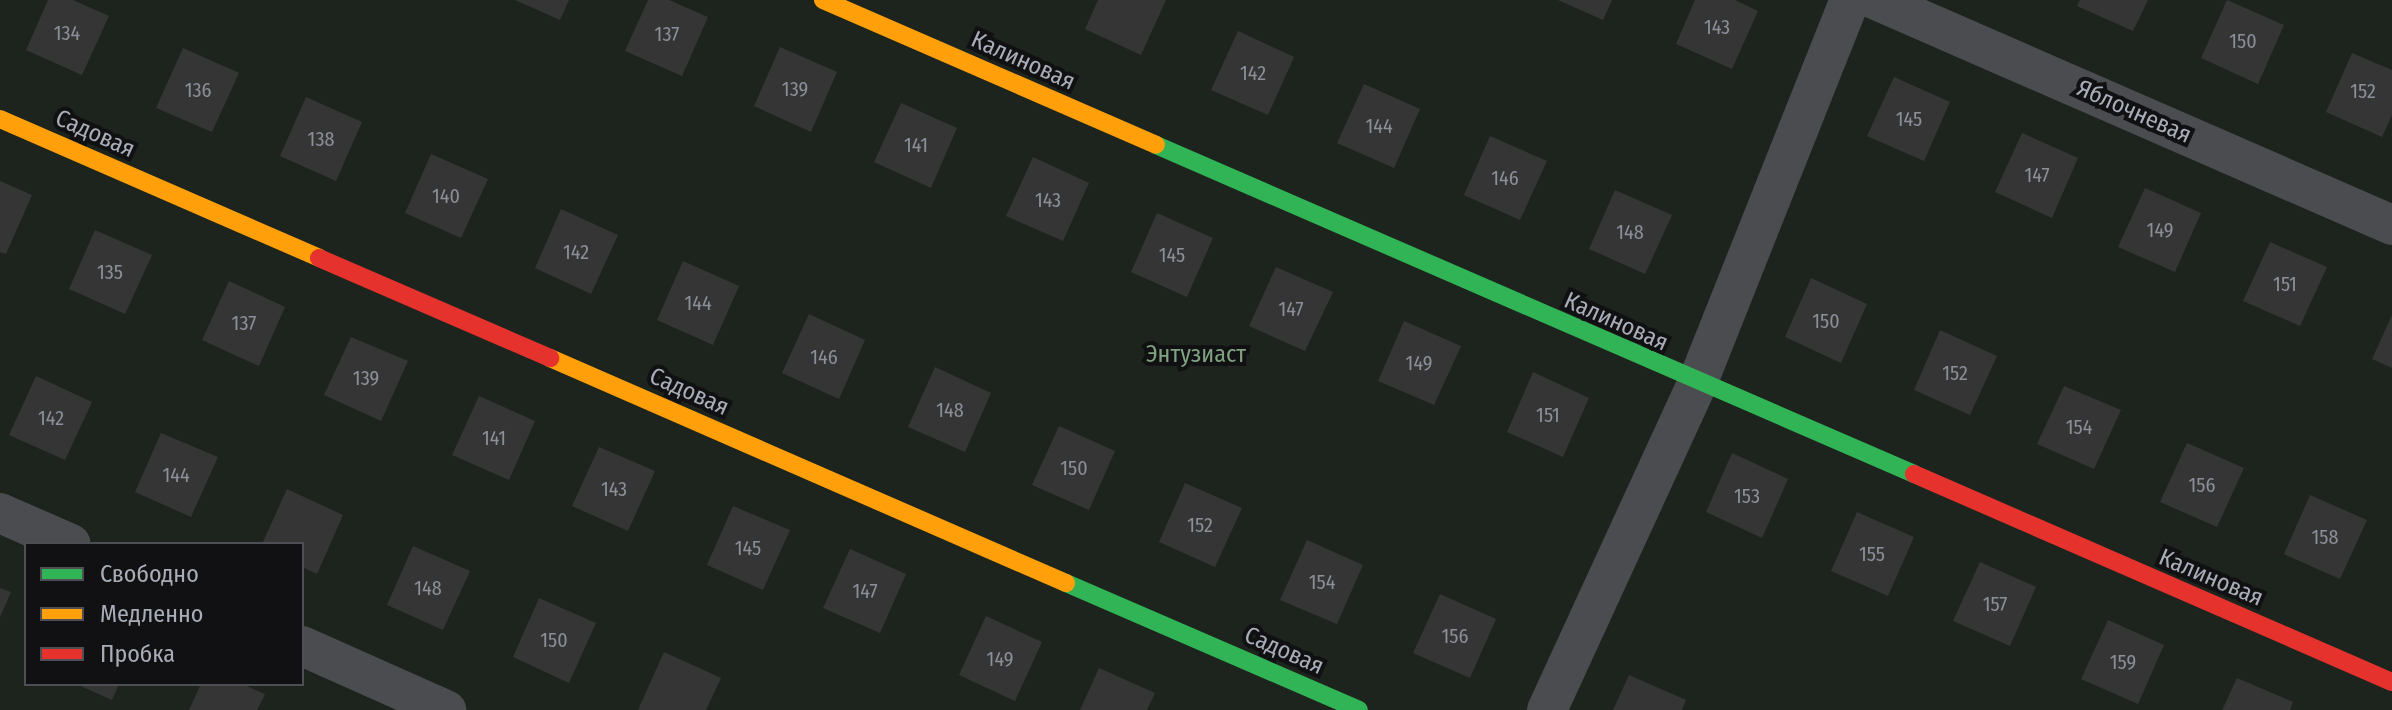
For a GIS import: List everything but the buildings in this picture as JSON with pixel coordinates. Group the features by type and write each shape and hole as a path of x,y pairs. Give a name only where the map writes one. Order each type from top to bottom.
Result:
{"street":[{"name":"Калиновая","path":"823,0 1697,384 2392,682"},
{"path":"1547,710 1697,384 1850,0"},
{"name":"Яблочневая","path":"1876,0 2392,225"},
{"name":"Садовая","path":"0,119 1359,710"},
{"path":"0,513 66,542"},
{"path":"304,647 446,710"}],"green space":[{"name":"Энтузиаст","path":"0,0 2392,0 2392,710 0,710"}],"traffic: fast":[{"path":"1156,145 1914,474"},
{"path":"1066,583 1359,710"}],"traffic: slow":[{"path":"823,0 1156,145"},
{"path":"0,119 319,258"},
{"path":"550,358 1066,583"}],"traffic: jam":[{"path":"319,258 550,358"},
{"path":"1914,474 2392,682"}]}
